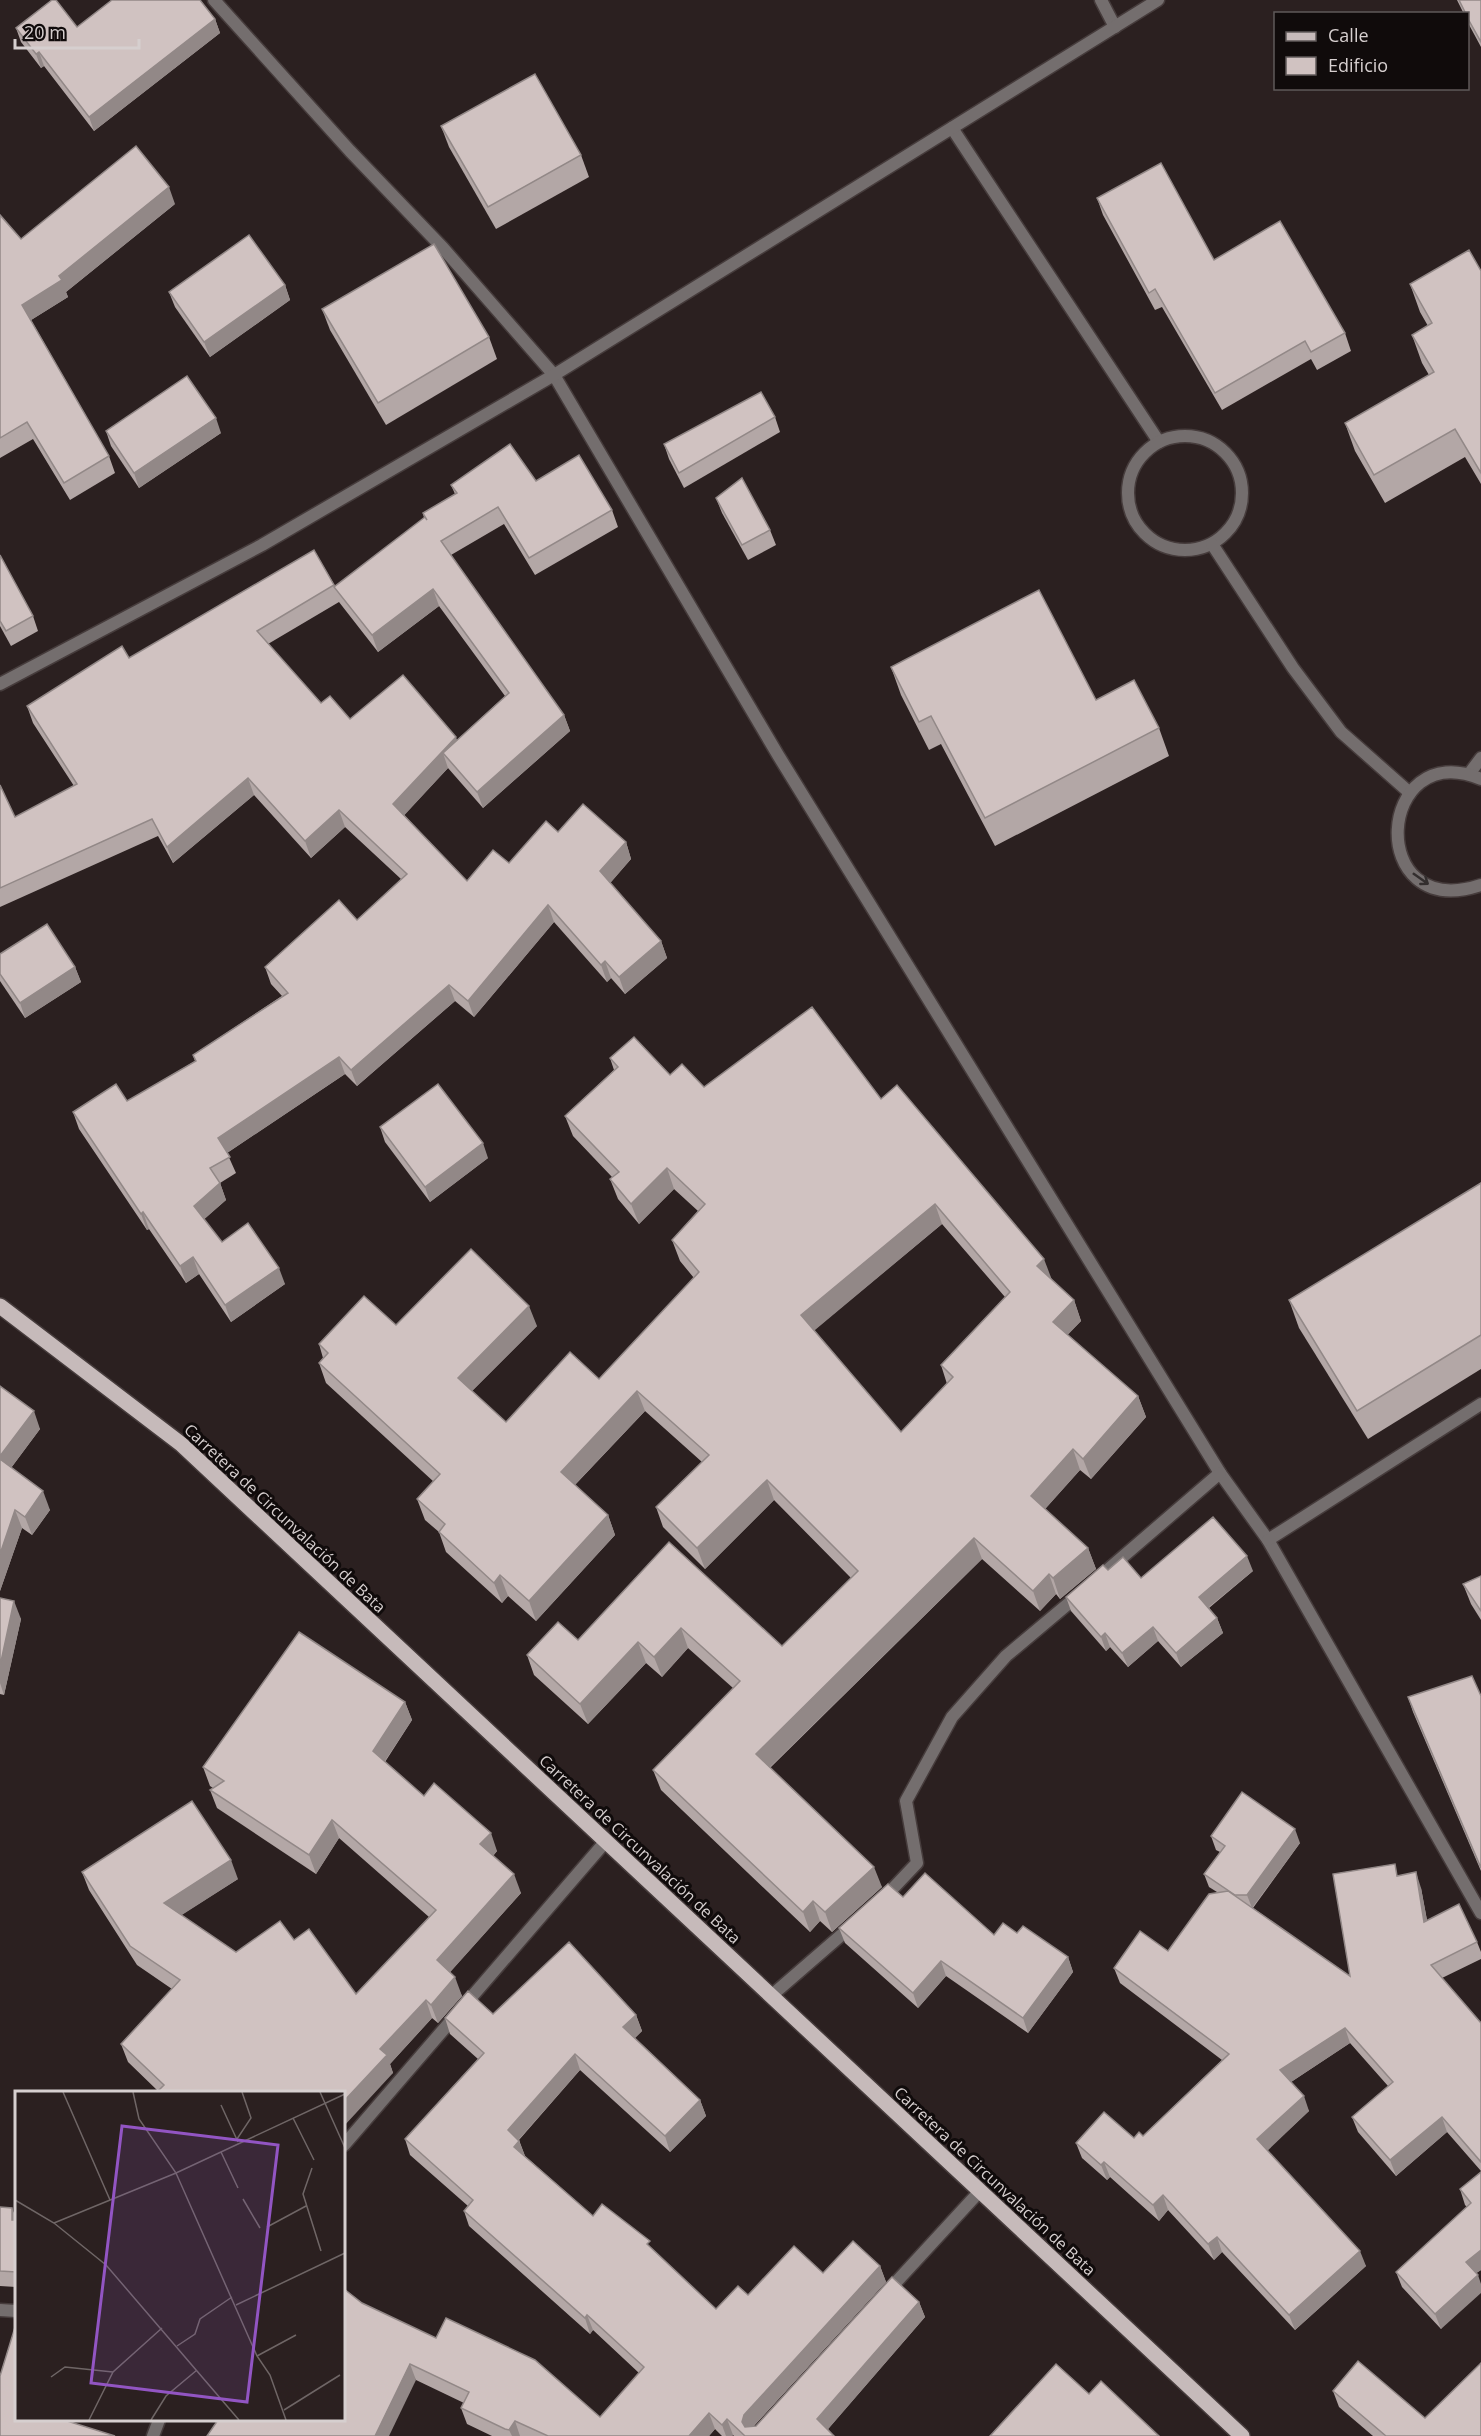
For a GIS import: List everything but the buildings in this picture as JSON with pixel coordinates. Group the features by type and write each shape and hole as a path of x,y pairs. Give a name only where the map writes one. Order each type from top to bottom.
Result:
{"main road":[{"name":"Carretera de Circunvalación de Bata","path":"0,1306 181,1444 1242,2436"}],"street":[{"path":"214,0 350,151 444,248 554,375 778,755 1220,1473 1268,1540 1481,1913"},
{"path":"1101,0 1115,27"},
{"path":"0,684 262,545 554,375 1158,0"},
{"path":"952,128 1160,442"},
{"path":"1178,436 1199,437 1216,446 1231,459 1240,476 1243,496 1238,515 1228,532 1212,544 1195,549 1168,547 1145,533 1134,519 1128,502 1129,484 1134,468 1145,453 1160,442 1178,436"},
{"path":"1212,544 1293,668 1341,732 1410,793"},
{"path":"1469,774 1481,758"},
{"path":"1481,779 1469,774 1437,775 1410,793 1399,810 1395,830 1399,850 1408,869 1424,883 1443,890 1464,891 1481,885"},
{"path":"1268,1540 1481,1404"},
{"path":"771,1996 873,1908 917,1863 906,1801 952,1717 1006,1656 1220,1473"},
{"path":"345,2144 606,1841"},
{"path":"878,2302 980,2191"},
{"path":"0,2310 15,2311"},
{"path":"153,2436 159,2421"}]}
